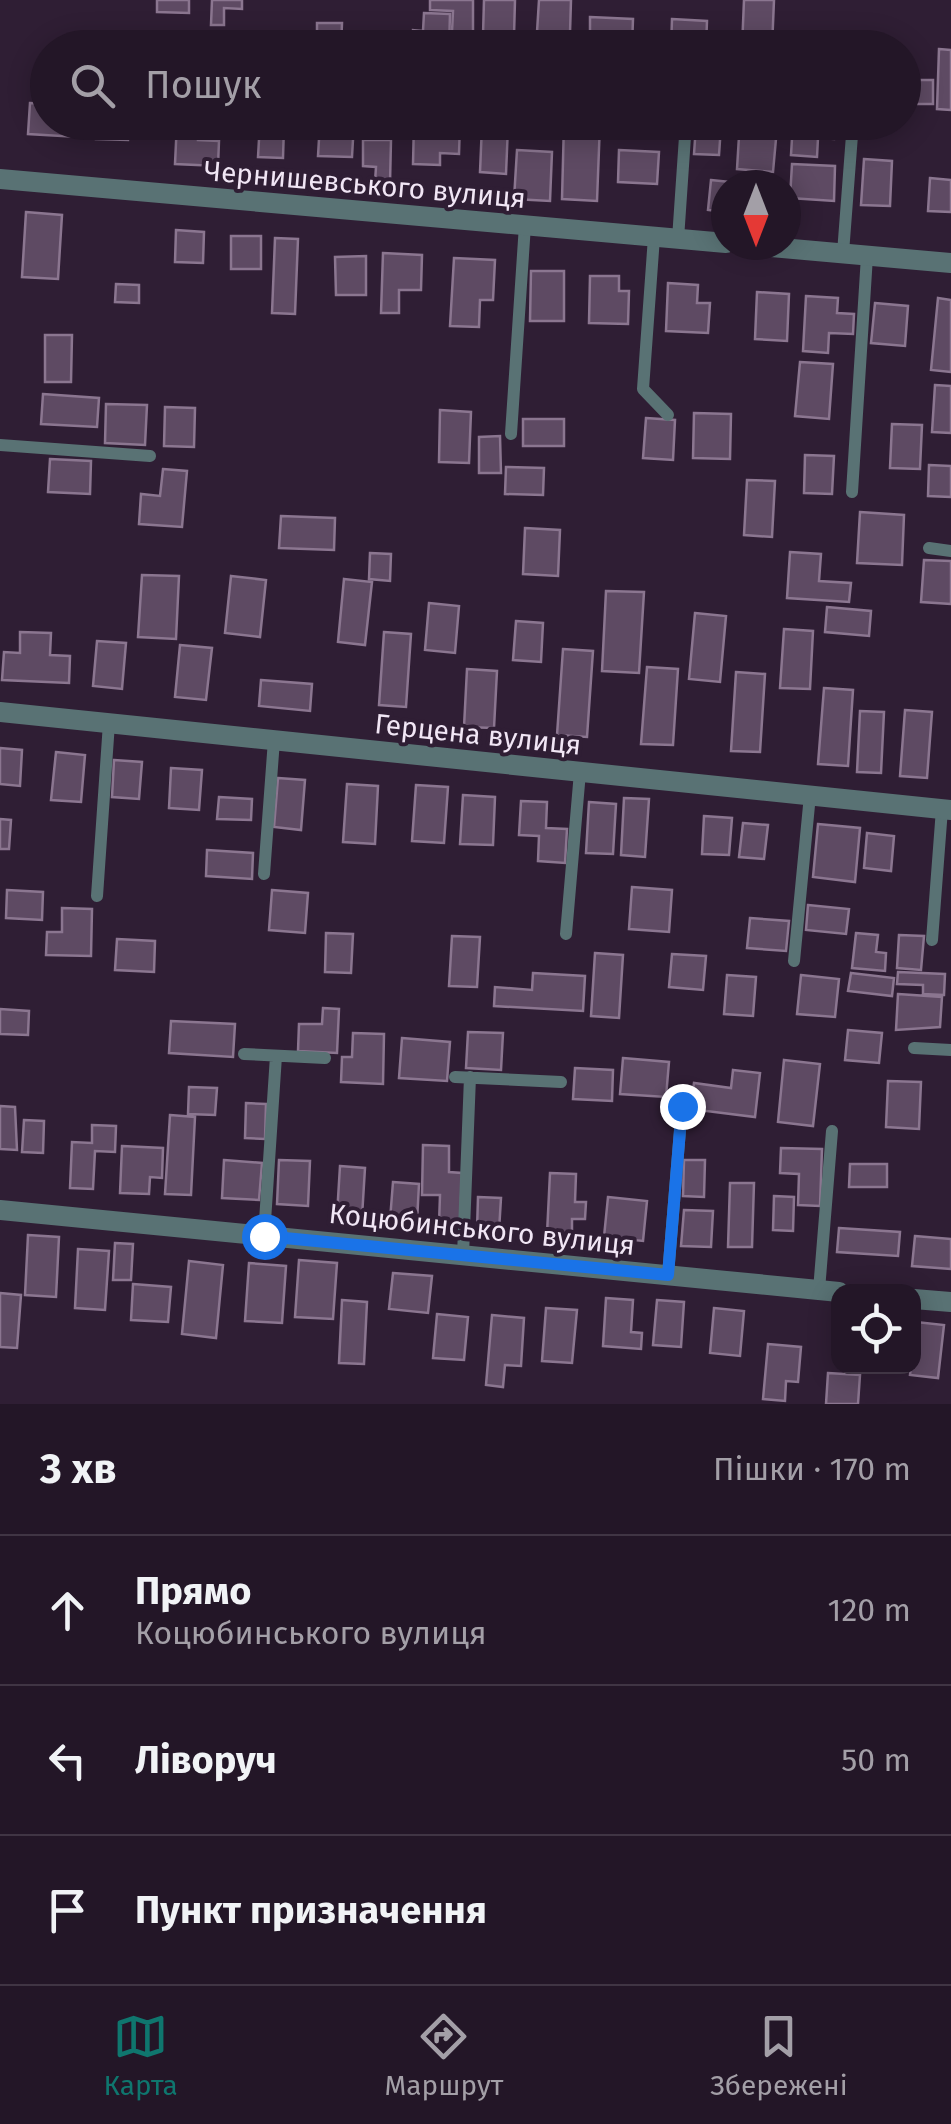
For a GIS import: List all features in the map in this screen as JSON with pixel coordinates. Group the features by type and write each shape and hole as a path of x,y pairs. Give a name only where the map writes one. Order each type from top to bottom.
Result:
{"street":[{"name":"Чернишевського вулиця","path":"0,179 711,242"},
{"path":"801,250 951,263"},
{"name":"Герцена вулиця","path":"0,712 947,809"},
{"name":"Коцюбинського вулиця","path":"0,1210 829,1290"},
{"path":"921,1300 951,1302"}],"lane":[{"path":"678,239 685,140"},
{"path":"842,253 852,140"},
{"path":"511,434 524,226"},
{"path":"654,236 643,389 668,415"},
{"path":"852,492 867,256"},
{"path":"0,445 150,456"},
{"path":"930,548 951,551"},
{"path":"97,896 109,723"},
{"path":"264,874 274,740"},
{"path":"566,934 580,772"},
{"path":"794,962 810,795"},
{"path":"932,940 947,809"},
{"path":"914,1048 951,1050"},
{"path":"244,1054 325,1058"},
{"path":"264,1236 276,1056"},
{"path":"455,1077 561,1082"},
{"path":"463,1255 470,1078"},
{"path":"668,1275 682,1106"},
{"path":"829,1290 832,1131"}],"building":[{"path":"157,0 189,0 189,13 157,12"},
{"path":"212,0 242,0 242,9 224,8 224,25 211,25"},
{"path":"430,0 473,0 473,30 452,30 453,11 430,10"},
{"path":"484,0 515,0 514,30 483,30"},
{"path":"539,0 571,0 570,30 537,30"},
{"path":"744,0 774,0 773,30 743,30"},
{"path":"424,13 450,14 450,30 423,30"},
{"path":"590,17 633,19 633,30 590,30"},
{"path":"672,19 707,21 707,30 672,30"},
{"path":"317,23 342,23 342,30 317,30"},
{"path":"939,49 951,50 951,110 937,109"},
{"path":"921,80 933,80 933,104 921,104"},
{"path":"176,140 219,141 218,166 175,164"},
{"path":"259,140 284,140 283,158 258,157"},
{"path":"319,140 353,140 352,157 318,156"},
{"path":"363,140 391,140 390,183 375,182 376,167 363,166"},
{"path":"414,140 459,140 459,154 440,153 440,165 413,164"},
{"path":"481,140 507,140 506,174 480,172"},
{"path":"564,140 599,140 597,201 562,199"},
{"path":"695,140 720,140 719,155 694,154"},
{"path":"739,140 776,140 773,170 737,169"},
{"path":"792,140 818,140 817,157 791,155"},
{"path":"517,150 552,152 550,201 514,199"},
{"path":"619,150 659,152 657,184 618,182"},
{"path":"864,159 892,161 890,206 861,205"},
{"path":"792,164 835,166 834,201 801,199 801,170 792,170"},
{"path":"930,178 951,180 951,212 928,211"},
{"path":"26,212 62,215 58,279 22,277"},
{"path":"176,230 204,232 203,263 175,262"},
{"path":"231,236 261,236 261,269 231,269"},
{"path":"275,238 298,239 295,314 272,313"},
{"path":"383,253 422,255 421,290 399,290 399,313 381,313"},
{"path":"366,256 366,295 336,295 335,257"},
{"path":"454,258 495,260 493,300 480,300 479,327 450,326"},
{"path":"531,271 564,271 564,321 530,321"},
{"path":"590,276 619,276 619,291 629,291 628,324 589,323"},
{"path":"668,283 698,285 697,303 710,303 708,333 666,331"},
{"path":"116,284 139,285 139,303 115,302"},
{"path":"757,292 789,294 787,341 755,339"},
{"path":"806,296 838,298 837,313 854,314 853,334 829,333 828,353 803,351"},
{"path":"938,298 951,300 951,372 931,370"},
{"path":"875,303 908,306 905,346 871,343"},
{"path":"45,335 72,335 71,382 45,382"},
{"path":"800,362 833,364 829,419 795,416"},
{"path":"935,385 951,386 951,433 932,432"},
{"path":"43,394 99,398 97,427 41,424"},
{"path":"106,404 147,405 145,445 105,443"},
{"path":"165,407 195,408 194,447 164,446"},
{"path":"440,410 471,412 469,463 439,462"},
{"path":"694,413 731,414 730,459 693,458"},
{"path":"646,418 675,420 673,460 643,458"},
{"path":"523,419 564,419 564,446 523,446"},
{"path":"892,424 922,425 920,469 890,468"},
{"path":"500,436 501,473 479,473 479,437"},
{"path":"805,455 834,456 832,494 804,493"},
{"path":"50,459 91,461 90,494 48,492"},
{"path":"929,465 951,466 951,497 928,496"},
{"path":"506,467 544,468 543,495 505,494"},
{"path":"163,469 187,471 182,527 139,524 141,494 160,496"},
{"path":"747,480 775,481 772,537 744,535"},
{"path":"860,512 904,515 902,565 857,563"},
{"path":"281,516 335,518 334,550 279,548"},
{"path":"525,528 560,530 558,576 523,574"},
{"path":"790,552 821,554 819,581 851,583 849,602 787,598"},
{"path":"370,553 391,554 390,581 369,579"},
{"path":"924,560 951,561 951,604 921,602"},
{"path":"142,575 179,576 176,639 138,637"},
{"path":"231,576 266,580 260,637 225,633"},
{"path":"344,579 372,582 365,645 338,642"},
{"path":"606,591 644,592 639,673 602,671"},
{"path":"429,603 459,606 455,653 425,650"},
{"path":"827,607 871,611 869,636 825,632"},
{"path":"695,613 726,616 720,682 689,679"},
{"path":"516,621 543,623 541,662 513,660"},
{"path":"784,629 813,631 810,689 780,688"},
{"path":"20,632 51,633 50,655 70,656 69,683 2,680 4,652 20,653"},
{"path":"384,632 411,634 406,707 379,705"},
{"path":"97,641 126,643 122,689 93,686"},
{"path":"180,645 212,648 206,700 175,697"},
{"path":"563,649 593,651 587,737 557,735"},
{"path":"647,667 678,669 673,745 641,744"},
{"path":"467,669 497,671 494,728 464,727"},
{"path":"736,672 765,674 760,752 731,751"},
{"path":"261,680 312,684 310,711 259,706"},
{"path":"824,688 853,690 848,766 818,764"},
{"path":"905,710 932,712 927,778 900,776"},
{"path":"860,711 884,712 881,773 857,772"},
{"path":"0,748 22,750 20,786 0,784"},
{"path":"56,752 85,755 81,802 51,800"},
{"path":"114,760 142,762 139,799 112,797"},
{"path":"171,768 202,770 199,810 169,808"},
{"path":"278,778 305,780 301,830 274,827"},
{"path":"347,784 378,786 375,844 343,842"},
{"path":"416,785 448,787 444,843 412,841"},
{"path":"463,795 495,797 493,845 460,844"},
{"path":"219,797 252,799 251,820 217,819"},
{"path":"624,798 649,799 645,857 621,855"},
{"path":"521,801 547,802 546,828 567,829 565,863 538,861 539,836 519,835"},
{"path":"589,802 616,804 613,854 586,853"},
{"path":"704,816 732,818 729,855 702,854"},
{"path":"0,819 11,820 9,849 0,849"},
{"path":"743,823 768,825 764,859 739,857"},
{"path":"818,824 860,828 855,882 813,877"},
{"path":"867,833 894,836 891,871 864,868"},
{"path":"207,850 253,853 252,879 206,876"},
{"path":"632,887 672,890 669,932 629,929"},
{"path":"7,890 43,892 42,920 6,918"},
{"path":"272,890 308,893 305,933 269,930"},
{"path":"808,905 849,909 846,934 806,930"},
{"path":"62,908 92,909 91,956 46,955 47,932 62,932"},
{"path":"750,918 789,921 786,951 747,948"},
{"path":"326,933 353,934 351,973 325,972"},
{"path":"856,933 878,935 876,952 886,953 885,971 852,968"},
{"path":"899,935 924,936 921,970 897,968"},
{"path":"452,936 480,937 477,987 449,986"},
{"path":"117,939 155,941 154,972 115,970"},
{"path":"595,953 623,955 619,1018 591,1016"},
{"path":"672,954 706,956 703,990 669,987"},
{"path":"898,972 945,974 944,995 923,994 923,985 897,984"},
{"path":"533,973 585,976 583,1011 494,1006 495,987 532,990"},
{"path":"851,973 894,978 892,996 848,991"},
{"path":"727,975 756,977 753,1016 724,1014"},
{"path":"801,975 839,979 835,1017 797,1014"},
{"path":"898,994 942,997 940,1027 896,1030"},
{"path":"323,1008 339,1009 337,1053 298,1051 299,1024 322,1024"},
{"path":"0,1009 29,1011 28,1035 0,1034"},
{"path":"171,1021 235,1024 233,1057 169,1053"},
{"path":"848,1030 882,1033 879,1063 845,1060"},
{"path":"468,1032 503,1033 501,1070 466,1068"},
{"path":"353,1033 384,1034 383,1084 341,1082 342,1057 352,1057"},
{"path":"402,1038 450,1042 447,1081 399,1078"},
{"path":"623,1058 669,1062 666,1097 620,1094"},
{"path":"784,1060 820,1064 813,1126 778,1122"},
{"path":"575,1068 613,1070 612,1101 573,1099"},
{"path":"733,1070 760,1073 755,1117 690,1109 694,1083 731,1088"},
{"path":"888,1081 921,1082 919,1129 886,1127"},
{"path":"189,1087 217,1088 215,1115 188,1114"},
{"path":"246,1103 266,1104 265,1139 245,1138"},
{"path":"0,1106 15,1107 17,1150 0,1149"},
{"path":"170,1115 195,1117 191,1195 165,1194"},
{"path":"24,1120 44,1121 43,1153 22,1152"},
{"path":"92,1125 116,1126 115,1152 95,1151 93,1189 70,1188 72,1142 92,1143"},
{"path":"423,1145 449,1146 449,1172 462,1173 460,1225 439,1224 440,1195 422,1195"},
{"path":"122,1146 163,1148 162,1178 150,1177 149,1194 120,1193"},
{"path":"781,1148 822,1149 820,1206 798,1205 799,1174 780,1173"},
{"path":"224,1160 262,1163 259,1200 222,1198"},
{"path":"279,1160 310,1161 308,1206 277,1204"},
{"path":"684,1160 705,1160 704,1197 683,1196"},
{"path":"850,1164 887,1164 887,1187 849,1187"},
{"path":"340,1166 365,1168 362,1217 337,1215"},
{"path":"550,1173 576,1174 575,1202 586,1202 585,1219 572,1219 572,1235 547,1234"},
{"path":"393,1182 419,1184 417,1222 390,1220"},
{"path":"730,1183 754,1183 752,1247 728,1247"},
{"path":"774,1196 794,1197 793,1231 773,1230"},
{"path":"478,1197 501,1198 499,1231 477,1230"},
{"path":"608,1197 647,1201 643,1241 604,1237"},
{"path":"684,1210 713,1211 711,1247 681,1246"},
{"path":"839,1228 900,1232 898,1256 837,1252"},
{"path":"28,1235 59,1237 56,1297 25,1295"},
{"path":"915,1236 951,1239 951,1269 912,1266"},
{"path":"115,1243 133,1244 131,1280 113,1280"},
{"path":"78,1249 109,1251 105,1310 75,1308"},
{"path":"299,1260 337,1263 333,1319 295,1317"},
{"path":"189,1261 223,1265 216,1338 182,1334"},
{"path":"249,1263 286,1266 282,1323 245,1321"},
{"path":"393,1273 432,1276 428,1313 389,1309"},
{"path":"133,1284 171,1287 168,1322 131,1320"},
{"path":"0,1293 21,1295 17,1348 0,1347"},
{"path":"606,1298 633,1300 631,1332 642,1333 641,1349 603,1346"},
{"path":"342,1300 367,1302 364,1364 339,1363"},
{"path":"657,1300 684,1302 681,1347 653,1345"},
{"path":"546,1308 577,1310 572,1363 542,1361"},
{"path":"714,1308 744,1311 740,1356 710,1353"},
{"path":"437,1314 468,1317 464,1360 433,1358"},
{"path":"492,1315 524,1318 521,1366 505,1365 503,1387 486,1385"},
{"path":"921,1323 944,1325 938,1378 910,1375 921,1374"},
{"path":"768,1344 801,1347 798,1382 786,1381 785,1401 763,1399"},
{"path":"828,1373 860,1375 858,1404 826,1404"}],"route":[{"path":"264,1236 668,1275 682,1106"}]}
